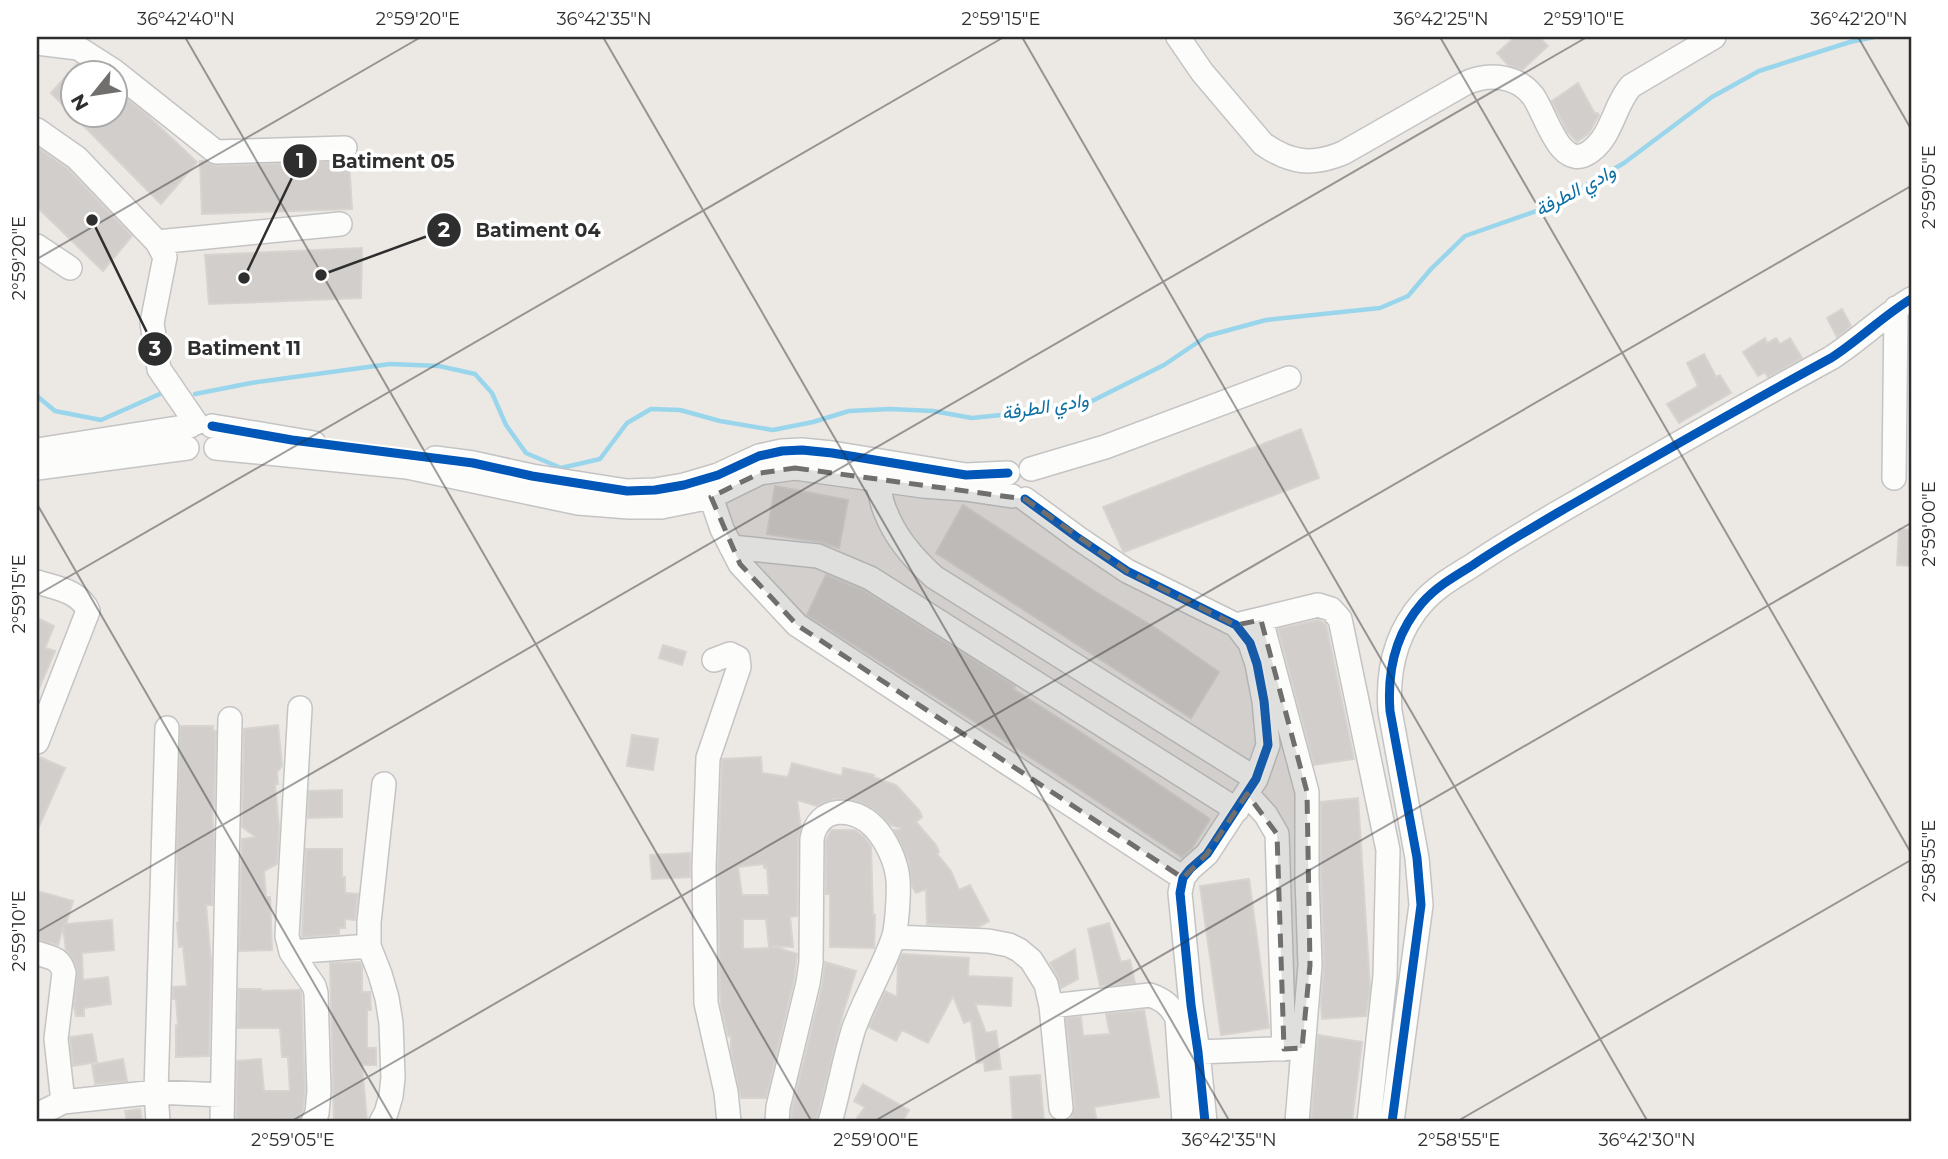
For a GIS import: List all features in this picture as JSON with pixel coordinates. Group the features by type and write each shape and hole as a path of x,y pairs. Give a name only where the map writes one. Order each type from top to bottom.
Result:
{"street":[{"path":"1178,37 1202,72 1263,144 1287,158 1316,161 1343,153 1464,84 1487,76 1511,80 1532,94 1559,145 1570,155 1583,155 1594,149 1609,128 1631,86 1714,37"},
{"path":"37,43 78,48 114,71 216,152 345,148"},
{"path":"37,130 76,158 157,243 165,257 152,323 159,369 200,434"},
{"path":"157,243 340,224"},
{"path":"37,246 70,268"},
{"path":"1894,478 1903,303"},
{"path":"1392,1122 1421,905 1417,858 1390,711 1389,691 1394,653 1411,617 1437,589 1512,539 1830,358 1903,303"},
{"path":"37,450 200,434 292,440 473,463 532,477 627,491 684,485 718,475 760,456 792,450 832,453 967,475 1008,473 1019,466 1031,469 1105,447 1290,378"},
{"path":"37,468 200,434 407,467 578,503 629,507 661,507 711,497 761,473 783,468 807,468 877,480 1019,497 1035,492 1038,486 1038,479 1031,469"},
{"path":"1008,473 1006,485 1019,497 1127,572 1236,625 1250,643 1257,664 1268,746 1246,794 1207,854 1183,878 1180,893 1205,1122"},
{"path":"877,480 885,512 894,531 905,547 934,577 1246,794 1266,815 1277,834 1297,1122"},
{"path":"711,497 715,512 740,564 797,625 1183,878"},
{"path":"731,547 818,556 870,578 1246,794"},
{"path":"37,582 76,595 85,602 88,611 37,741"},
{"path":"1236,625 1318,606 1331,608 1340,620 1388,850 1385,976 1369,1122"},
{"path":"1261,620 1307,792 1310,965 1293,1049"},
{"path":"714,660 730,654 738,658 739,667 708,758 704,868 706,1003 723,1078 729,1122"},
{"path":"300,708 287,936 291,952 316,993 319,1091 313,1122"},
{"path":"222,1122 230,719"},
{"path":"158,1122 156,1092 167,728"},
{"path":"381,1122 392,1087 391,1023 387,998 369,946 369,922 384,784"},
{"path":"777,1122 778,1107 811,962 813,829 828,814 839,812 873,826 889,850 898,880 894,937 855,1028 831,1122"},
{"path":"894,937 988,941 1019,950 1031,960 1046,984 1051,1006 1061,1108"},
{"path":"291,952 369,946"},
{"path":"37,953 57,959 62,964 64,973 46,1035 63,1102"},
{"path":"1051,1006 1150,995 1162,999 1171,1007 1177,1018 1184,1122"},
{"path":"1198,1052 1293,1049"},
{"path":"37,1115 63,1102 156,1092 222,1095"}],"highlighted area":[{"path":"795,468 1025,499 1127,571 1236,625 1261,620 1307,792 1310,965 1302,1048 1284,1049 1277,834 1247,794 1207,854 1183,878 797,625 740,564 711,497 760,473"}],"building":[{"path":"1515,37 1539,37 1548,46 1522,70 1508,65 1497,53"},
{"path":"60,83 60,102 51,93"},
{"path":"1578,83 1595,114 1599,115 1589,133 1577,142 1567,131 1552,101"},
{"path":"130,101 197,162 161,204 88,130 130,130"},
{"path":"37,147 68,169 132,236 103,271 37,207"},
{"path":"200,161 216,166 349,161 352,209 202,214"},
{"path":"362,248 361,298 209,304 205,255"},
{"path":"1842,309 1851,326 1837,337 1827,318"},
{"path":"1765,338 1767,343 1776,338 1780,344 1790,338 1802,358 1768,377 1765,372 1758,376 1743,352"},
{"path":"1704,354 1716,377 1720,375 1731,393 1679,423 1667,404 1698,386 1687,363"},
{"path":"1301,429 1319,478 1123,551 1103,507"},
{"path":"775,486 848,500 839,548 820,542 767,534"},
{"path":"963,505 1154,627 1219,672 1191,718 936,553"},
{"path":"1899,529 1911,530 1911,566 1897,565"},
{"path":"826,575 863,590 1015,686 1013,689 1210,819 1192,848 1182,857 807,615"},
{"path":"37,618 54,626 45,648 55,651 37,693"},
{"path":"1318,620 1326,624 1354,759 1314,765 1278,629"},
{"path":"663,645 686,652 682,665 659,658"},
{"path":"278,725 282,766 277,772 278,784 275,784 279,828 277,864 264,871 266,897 270,897 272,950 239,951 242,839 256,837 242,827 244,729"},
{"path":"180,726 213,726 213,731 216,731 214,806 212,805 212,905 206,905 211,961 209,1056 176,1057 178,1025 173,987 187,986 183,946 179,947 177,923"},
{"path":"632,735 658,739 653,770 627,766"},
{"path":"37,756 65,768 37,831"},
{"path":"761,757 762,773 788,777 792,763 842,776 843,768 874,775 873,777 896,785 919,810 922,817 916,822 936,845 939,852 937,854 951,871 959,890 970,885 989,921 978,927 927,924 926,889 916,893 912,886 909,862 894,830 901,828 891,825 872,808 851,799 834,799 817,806 797,800 801,829 798,839 797,916 790,917 793,947 772,946 797,954 794,980 766,1098 741,1098 731,1052 731,1036 728,1036 721,1006 718,868 722,759","holes":["764,864 764,868 767,868 769,895 742,895 738,867","743,919 766,919 769,948 743,949"]},
{"path":"342,790 342,817 308,818 309,791"},
{"path":"1358,798 1370,988 1366,1016 1322,1019 1324,965 1321,802"},
{"path":"831,830 855,830 871,846 874,948 830,947 826,841"},
{"path":"306,849 342,849 345,893 358,894 355,920 345,919 345,928 339,928 339,934 302,937"},
{"path":"690,853 690,877 652,879 650,855"},
{"path":"1249,879 1269,1028 1221,1035 1200,886"},
{"path":"37,891 73,901 66,924 112,920 114,950 82,953 83,980 108,977 111,1004 84,1008 84,1016 76,1016 74,1006 77,969 66,950 63,927 58,945 37,939"},
{"path":"1109,923 1121,962 1130,960 1135,983 1100,986 1088,929"},
{"path":"1075,949 1078,979 1061,988 1050,963"},
{"path":"902,954 969,958 968,976 1012,978 1011,1006 975,1004 986,1033 996,1031 1001,1069 985,1071 984,1062 977,1063 971,1020 964,1023 953,996 928,1043 902,1030 896,1041 869,1027 885,991 897,997 898,963"},
{"path":"360,962 362,992 370,992 367,1048 376,1048 376,1065 362,1065 367,1122 334,1122 330,963"},
{"path":"825,962 856,971 816,1122 803,1119 802,1122 791,1122 822,986"},
{"path":"239,989 301,992 305,1091 299,1122 282,1122 282,1119 236,1122 237,1061 261,1059 264,1091 290,1091 288,1057 282,1057 280,1028 238,1028"},
{"path":"1144,1010 1159,1097 1094,1107 1097,1122 1069,1122 1075,1107 1066,1018 1081,1017 1083,1036 1110,1034 1106,1014"},
{"path":"92,1034 97,1062 73,1066 70,1037"},
{"path":"1318,1035 1362,1042 1352,1122 1311,1122"},
{"path":"123,1059 127,1081 95,1084 92,1065"},
{"path":"1040,1075 1044,1122 1013,1122 1010,1077"},
{"path":"863,1084 909,1110 902,1122 854,1122 865,1107 854,1101"},
{"path":"140,1109 142,1122 127,1122 125,1111"}],"waterway":[{"name":"وادي الطرفة","path":"195,394 251,383 390,364 439,366 475,374 492,393 506,425 526,453 561,468 600,459 627,423 651,409 680,410 720,421 773,430 849,411 933,411 972,418 1090,402 1164,365 1207,336 1266,320 1380,308 1408,296 1465,236 1551,206 1624,163 1712,97 1759,71 1874,37"},
{"name":"وادي الطرفة","path":"37,396 55,411 101,420 162,393"}],"cycle path":[{"path":"1392,1122 1421,905 1417,858 1389,696 1395,654 1405,627 1427,597 1494,551 1831,358 1911,299"},
{"path":"212,426 292,440 473,463 532,476 627,491 684,485 718,475 759,456 802,450 966,475 1008,473"},
{"path":"1025,499 1127,571 1236,625 1250,643 1257,664 1268,745 1256,779 1207,854 1183,878 1180,893 1205,1122"}],"place":[{"name":"Batiment 11","path":"92,220"},
{"name":"Batiment 04","path":"321,275"},
{"name":"Batiment 05","path":"244,278"}]}
